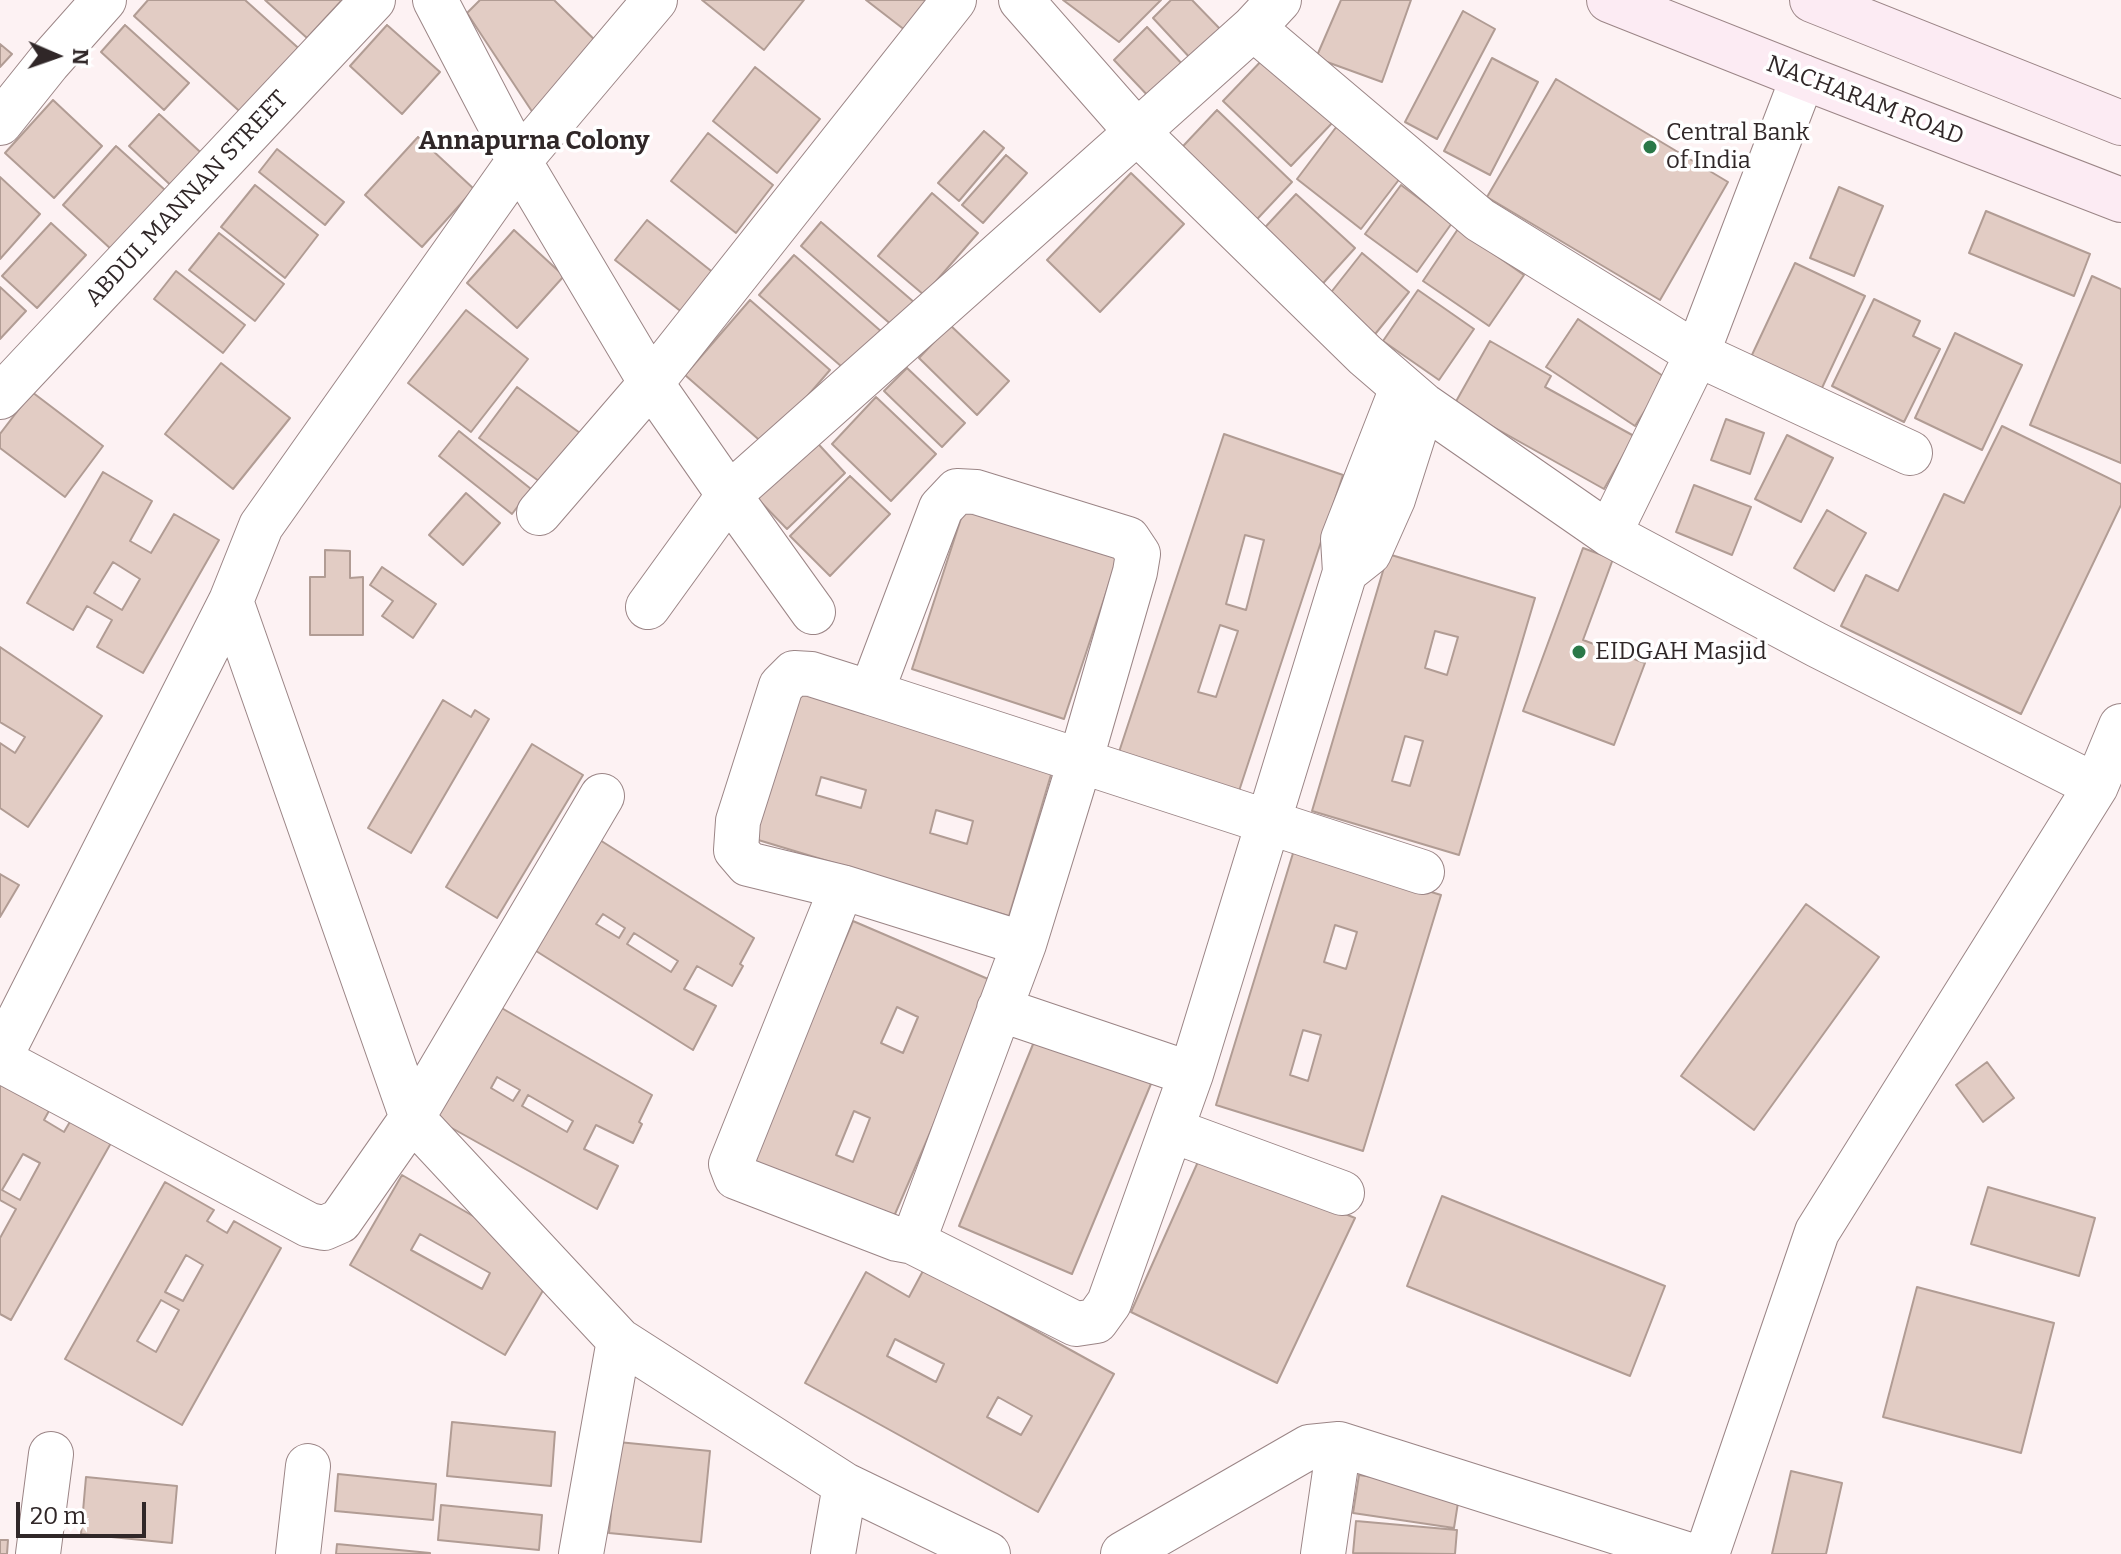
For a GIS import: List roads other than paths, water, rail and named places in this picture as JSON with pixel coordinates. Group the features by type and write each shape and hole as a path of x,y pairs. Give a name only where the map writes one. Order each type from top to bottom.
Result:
{"main road":[{"name":"NACHARAM ROAD","path":"1609,0 2121,200"},
{"path":"1812,0 2121,123"}],"street":[{"path":"0,123 104,0"},
{"name":"ABDUL MANNAN STREET","path":"0,397 373,0"},
{"path":"602,796 412,1118 340,1221 324,1228 309,1225 0,1058 231,601 261,526 519,161 655,0"},
{"path":"539,513 651,383 954,0"},
{"path":"1021,0 1137,132 1365,355 1413,396 1609,534 1817,645 2096,786"},
{"path":"443,3 519,161 651,383 813,612"},
{"path":"648,607 729,495 1266,14 1480,220 1697,354 1910,453"},
{"path":"1609,534 1697,354 1803,77"},
{"path":"842,887 731,1164 736,1177 897,1239 913,1242 1076,1324 1096,1321 1109,1303 1191,1074 1345,572 1369,553 1393,499 1413,396"},
{"path":"871,693 941,508 957,491 976,492 1128,539 1138,554 1080,762 1024,944 913,1242"},
{"path":"231,601 412,1118 619,1340 845,1485 988,1554"},
{"path":"1024,944 842,887 748,864 736,850 738,821 781,686 794,673 811,674 871,693 1422,872"},
{"path":"1707,1554 1817,1232 2096,786 2121,726"},
{"path":"999,1009 1191,1074"},
{"path":"1171,1130 1342,1193"},
{"path":"581,1554 619,1340"},
{"path":"1323,1554 1339,1444"},
{"path":"1123,1554 1309,1447 1339,1444 1686,1554"},
{"path":"38,1554 51,1454"},
{"path":"298,1554 308,1466"},
{"path":"833,1554 845,1485"}],"place":[{"name":"Central Bank of India","path":"1650,147"},
{"name":"EIDGAH Masjid","path":"1579,652"}],"district":[{"name":"Annapurna Colony","path":"534,142"}]}
